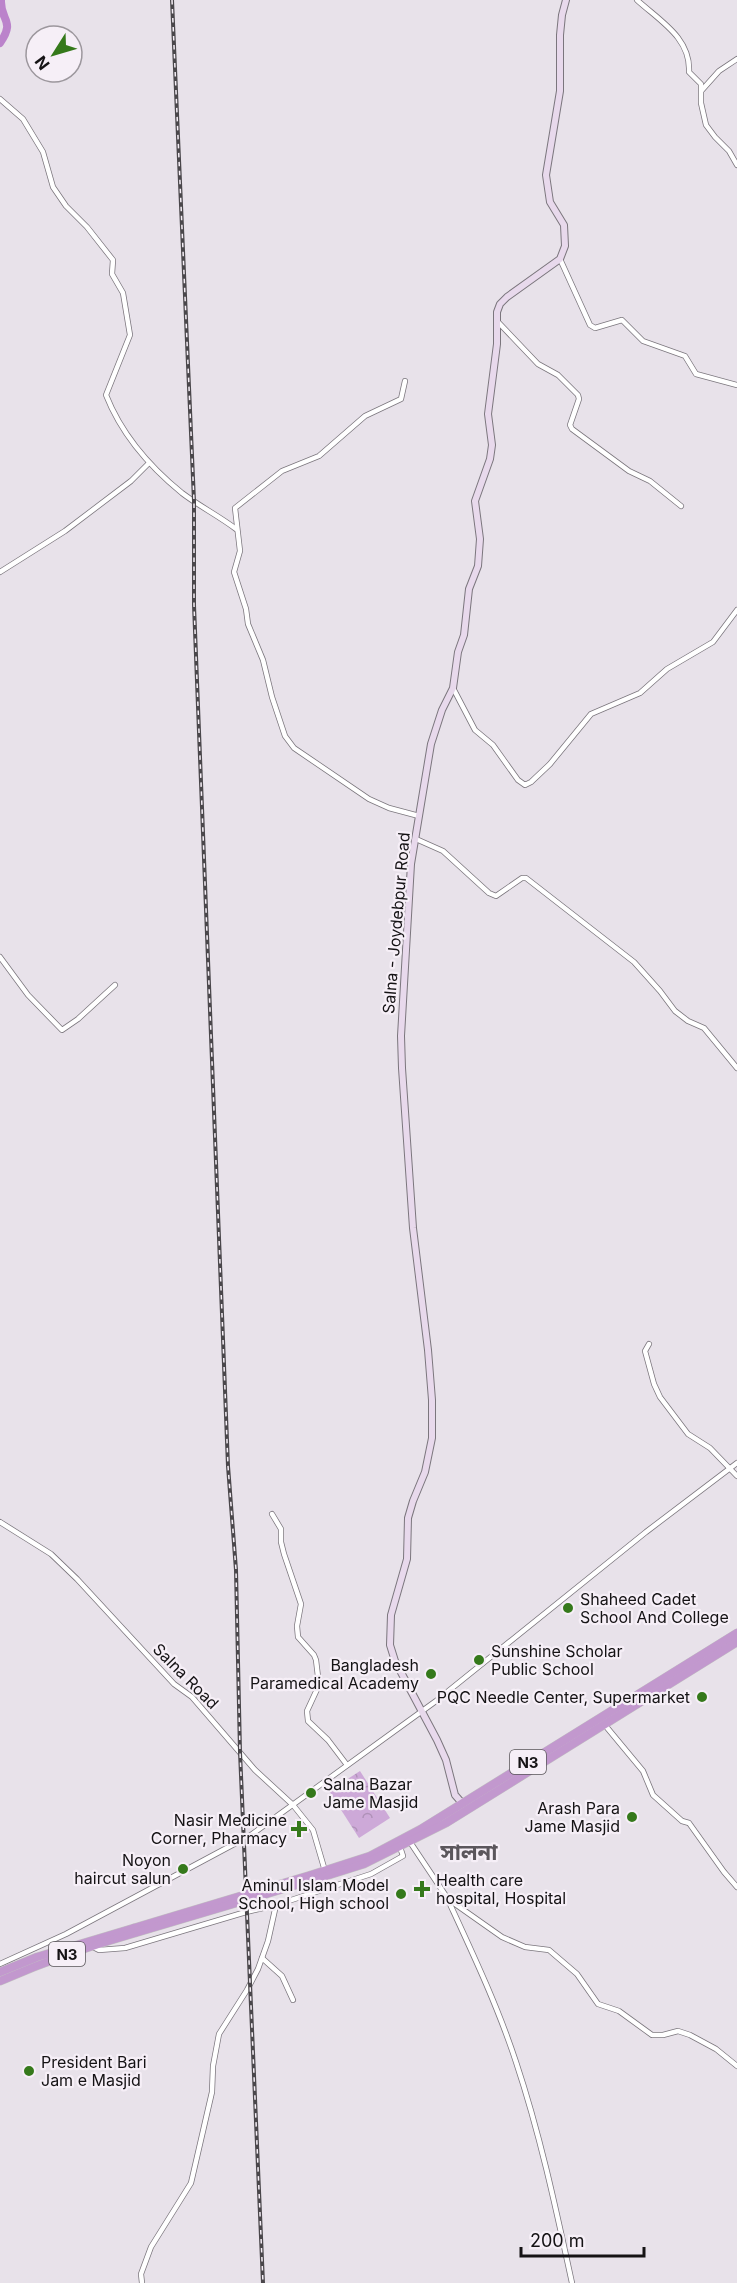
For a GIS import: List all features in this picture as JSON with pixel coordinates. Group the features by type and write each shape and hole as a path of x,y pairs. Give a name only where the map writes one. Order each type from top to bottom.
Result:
{"highway":[{"name":"N3","path":"312,1877 370,1856 421,1829 737,1633"},
{"name":"N3","path":"0,1972 37,1957 363,1864 446,1823 737,1642"},
{"name":"N3","path":"0,1981 135,1930"}],"main road":[{"path":"560,259 566,236 564,225 550,202 546,175 560,91 560,35 566,0"},
{"name":"Salna - Joydebpur Road","path":"462,1803 455,1795 446,1760 423,1710 395,1661 389,1633 391,1615 407,1559 408,1518 412,1501 425,1472 432,1438 432,1400 413,1228 402,1068 406,923 419,816 431,744 442,710 453,687 458,652 465,635 469,589 478,566 480,553 475,501 490,459 492,445 488,414 493,385 497,312 500,304 560,259"}],"street":[{"path":"637,0 678,36 690,58 689,72 701,84 701,103 706,125 729,150 737,165"},
{"path":"702,90 719,71 737,59"},
{"path":"0,99 23,119 43,152 53,187 66,206 114,260 112,274 123,293 130,335 106,394 127,433 149,463 182,492 236,529"},
{"path":"560,259 590,325 595,328 622,320 642,341 685,356 696,374 737,385"},
{"path":"498,322 538,364 558,375 578,396 570,425 572,429 629,471 650,481 681,506"},
{"path":"405,381 401,399 365,416 319,456 282,471 235,508 240,552 234,572 246,609 248,624 257,641 285,736 294,748 369,799 389,808 419,816"},
{"path":"0,572 65,531 131,481 149,463"},
{"path":"453,687 475,730 493,745 518,780 525,785 550,764 591,714 639,693 667,669 713,642 737,610"},
{"path":"416,839 442,850 489,893 496,896 522,878 526,878 634,962 675,1011 688,1021 704,1028 737,1068"},
{"path":"0,957 28,995 62,1030 78,1019 115,985"},
{"path":"649,1344 645,1351 660,1397 688,1434 710,1448 737,1476"},
{"path":"0,1964 66,1934 251,1835 436,1701 646,1532 737,1463"},
{"path":"272,1514 281,1529 284,1554 302,1604 297,1626 298,1637 314,1654 316,1660 319,1685 307,1711 308,1721 328,1740 347,1765"},
{"name":"Salna Road","path":"0,1522 51,1554 174,1684 192,1697 255,1770 293,1805 313,1830 325,1871"},
{"path":"604,1724 643,1771 653,1795 682,1821 689,1823 737,1887"},
{"path":"410,1842 448,1899 489,1993 516,2063 548,2174 572,2283"},
{"path":"91,1946 99,1950 125,1948 276,1905 371,1874 403,1856 400,1846"},
{"path":"448,1899 502,1937 525,1947 549,1950 577,1974 598,2004 619,2011 652,2035 678,2031 690,2035 716,2049 737,2066"},
{"path":"142,2283 141,2274 150,2247 191,2183 212,2092 213,2066 219,2034 247,1990 262,1958 276,1905"},
{"path":"262,1958 282,1976 293,2000"}],"green space":[{"path":"360,1771 390,1818 359,1838 329,1791"}],"waterway":[{"path":"0,43 7,30 1,0"}],"railway":[{"path":"172,0 194,501 194,605 228,1466 236,1570 240,1752 263,2283"}],"place":[{"name":"Shaheed Cadet School And College","path":"568,1608"},
{"name":"Sunshine Scholar Public School","path":"479,1660"},
{"name":"Bangladesh Paramedical Academy","path":"431,1674"},
{"name":"PQC Needle Center, Supermarket","path":"702,1697"},
{"name":"Salna Bazar Jame Masjid","path":"311,1793"},
{"name":"Arash Para Jame Masjid","path":"632,1817"},
{"name":"Nasir Medicine Corner, Pharmacy","path":"299,1829"},
{"name":"Noyon haircut salun","path":"183,1869"},
{"name":"Health care hospital, Hospital","path":"422,1889"},
{"name":"Aminul Islam Model School, High school","path":"401,1894"},
{"name":"President Bari Jam e Masjid","path":"29,2071"}],"district":[{"name":"সালনা","path":"469,1852"}]}
